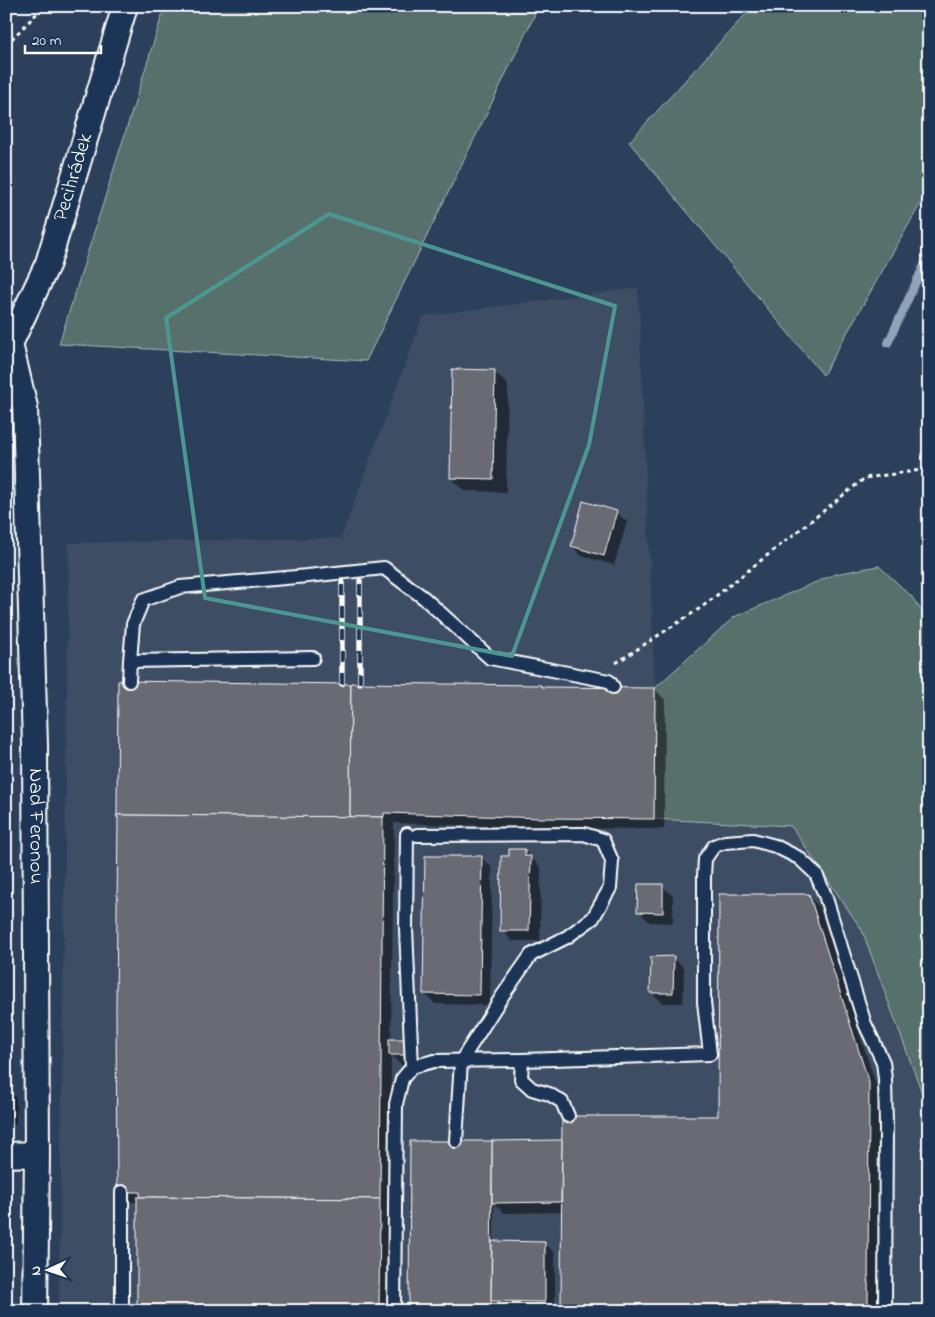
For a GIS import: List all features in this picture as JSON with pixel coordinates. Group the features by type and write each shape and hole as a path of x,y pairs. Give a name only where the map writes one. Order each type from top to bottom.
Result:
{"street":[{"name":"Pecihrádek","path":"8,339 48,263 124,6"},
{"name":"Nad Feronou","path":"8,339 25,406 35,746 37,1154 35,1311"},
{"path":"6,1155 37,1154"}],"lane":[{"path":"130,682 133,624 143,600 180,587 384,568 424,598 490,658 609,681 613,687"},
{"path":"130,662 313,658"},
{"path":"412,1067 406,929 412,834 584,834 603,840 612,860 610,888 593,918 567,937 531,955 503,994 461,1061 456,1141"},
{"path":"394,1311 396,1104 402,1079 412,1067 434,1061 710,1054 704,1002 705,859 714,846 725,842 753,840 776,846 799,858 816,874 866,1024 883,1062 886,1125 886,1311"},
{"path":"522,1060 521,1079 532,1089 549,1094 562,1102 568,1116"},
{"path":"122,1192 122,1311"}],"path":[{"path":"6,45 44,6"},
{"path":"616,663 702,607 865,478 929,469"}],"highlighted area":[{"path":"329,214 615,306 589,445 512,656 205,598 166,318"}],"shaded area":[{"path":"638,288 655,688 654,819 791,825 862,929 929,1112 929,1311 59,1311 69,543 341,538 423,316"}],"green space":[{"path":"165,6 539,6 366,361 59,344"},
{"path":"753,6 929,6 929,189 823,375 629,142"},
{"path":"879,566 912,597 929,622 929,1112 862,930 791,826 654,819 655,688 734,617 835,574"}],"building":[{"path":"452,369 495,370 493,479 450,478"},
{"path":"583,501 617,511 604,556 571,546"},
{"path":"118,681 351,684 350,817 117,815"},
{"path":"351,683 655,688 654,819 384,813 384,817 350,817"},
{"path":"117,815 383,817 380,1199 140,1197 140,1192 117,1192"},
{"path":"509,849 525,849 525,856 531,856 529,931 500,931 501,856 509,856"},
{"path":"425,856 482,856 480,995 423,994"},
{"path":"638,884 663,884 663,913 637,912"},
{"path":"719,894 809,894 869,1083 868,1311 561,1311 562,1116 718,1116"},
{"path":"674,956 673,993 650,993 651,957"},
{"path":"389,1039 405,1039 405,1055 389,1055"},
{"path":"562,1140 561,1202 492,1203 492,1141"},
{"path":"410,1141 492,1141 491,1311 409,1311"},
{"path":"137,1197 380,1199 379,1311 137,1311"},
{"path":"492,1241 545,1242 545,1302 491,1301"}],"waterway":[{"path":"888,343 929,254"}],"railway":[{"path":"342,581 342,684"},
{"path":"360,581 360,683"}]}
